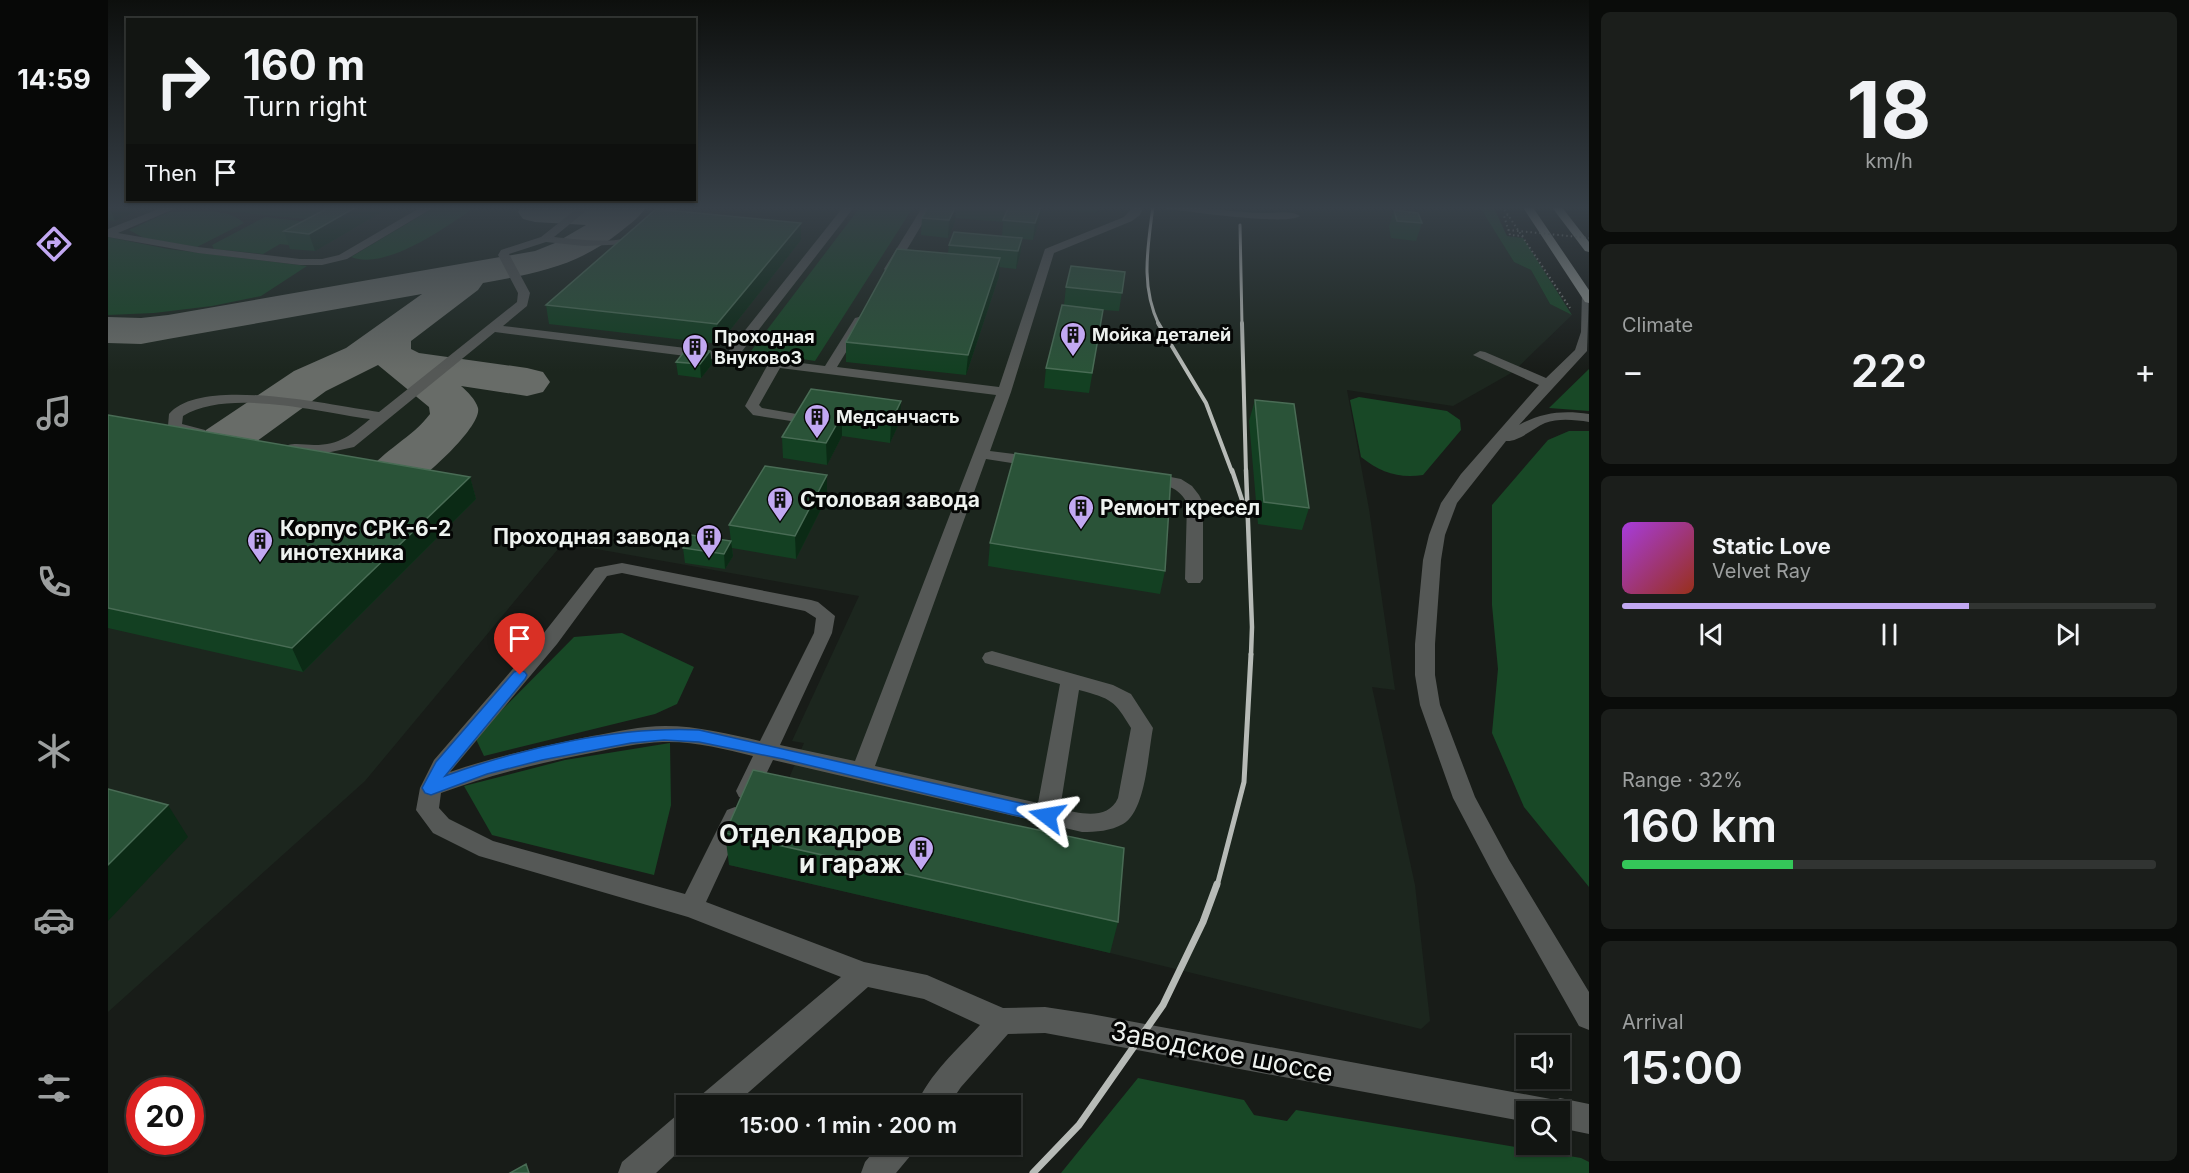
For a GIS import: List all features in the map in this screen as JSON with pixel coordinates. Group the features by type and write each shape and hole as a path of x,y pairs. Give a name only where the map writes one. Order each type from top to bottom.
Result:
{"main road":[{"path":"1564,261 1588,297"}],"street":[{"path":"289,261 327,261"},
{"path":"273,446 296,450 336,448 349,444 383,417 523,303 525,299 506,261"},
{"path":"731,357 807,261"},
{"path":"885,278 895,261"},
{"path":"862,771 1004,392 1046,261"},
{"path":"1588,297 1586,341 1581,351 1492,448 1467,477 1449,503 1437,536 1429,577 1426,614 1427,688 1437,728 1464,798 1501,867 1589,1017"},
{"path":"829,370 866,309"},
{"path":"492,328 1004,392"},
{"path":"1480,355 1549,384"},
{"path":"776,363 752,406 758,412 797,418"},
{"path":"210,435 181,430 175,426 176,414 193,404 206,400 243,397 383,417"},
{"path":"1492,448 1540,418 1572,416 1589,418"},
{"path":"981,454 1049,464"},
{"path":"1128,475 1175,482 1190,492 1195,503 1194,579"},
{"path":"692,907 823,633 826,616 811,606 638,571 611,569 601,572 550,639 442,766 431,788 427,810 441,826 487,849 692,907 864,974 927,987 1002,1021 951,1077 938,1095"},
{"path":"431,788 496,766 631,737 664,734 699,736 767,750 1082,823 1102,822 1120,815 1130,801 1142,728 1124,699 1106,690 992,658"},
{"path":"1047,816 1071,680"},
{"path":"723,1095 864,974"},
{"name":"Заводское шоссе","path":"1002,1021 1045,1020 1091,1027 1516,1106"},
{"path":"1570,1115 1589,1119"},
{"path":"633,1173 676,1135"},
{"path":"876,1173 891,1155"}],"path":[{"path":"1540,261 1572,311"}],"shaded area":[{"path":"108,261 1513,261 1531,270 1550,304 1572,315 1513,372 1453,406 1347,390 1369,509 1395,690 1372,687 1415,885 1430,1021 1421,1029 1110,953 729,865 756,802 777,806 804,743 792,741 859,596 563,543 365,781 108,1012"}],"green space":[{"path":"108,261 264,261 307,266 261,296 212,306 154,313 108,315"},
{"path":"819,261 879,261 815,361 751,351"},
{"path":"1537,261 1572,315 1550,304 1531,270 1514,262"},
{"path":"1589,369 1589,411 1549,408"},
{"path":"1359,397 1447,411 1460,420 1461,430 1423,475 1406,476 1390,473 1375,467 1361,457 1350,400"},
{"path":"1569,431 1589,431 1589,887 1524,807 1492,733 1498,669 1492,605 1492,505 1548,440"},
{"path":"622,633 694,667 677,704 655,714 484,756 475,737 574,637"},
{"path":"670,743 671,805 654,875 492,835 464,786 565,760"},
{"path":"1138,1078 1244,1100 1254,1115 1287,1121 1296,1110 1516,1147 1516,1155 1563,1155 1589,1162 1589,1173 1061,1173"}],"building":[{"path":"597,261 770,261 717,324 546,305"},
{"path":"891,261 999,261 968,355 846,342"},
{"path":"1071,266 1125,272 1122,293 1066,287"},
{"name":"Мойка деталей","path":"1062,305 1103,310 1092,373 1046,368"},
{"path":"687,348 710,351 700,364 676,362"},
{"path":"811,389 901,401 891,422 842,415 826,443 782,437"},
{"path":"1255,400 1294,404 1309,508 1264,502"},
{"name":"Корпус СРК-6-2 инотехника","path":"108,415 470,477 292,648 108,608"},
{"name":"Ремонт кресел","path":"1015,453 1171,475 1165,571 990,543"},
{"path":"765,466 827,475 795,536 729,525"},
{"path":"691,535 731,541 724,554 683,548"},
{"path":"753,770 1124,848 1118,922 725,833"},
{"path":"108,789 168,805 108,865"},
{"path":"526,1164 529,1173 510,1173"}],"taxiway":[{"path":"108,330 141,331 168,327 543,261"},
{"path":"393,334 464,282"},
{"path":"224,441 310,381 361,357 393,334"},
{"path":"392,474 441,433 454,414 454,407 445,397 393,355 388,343 393,334"},
{"path":"400,361 409,365 527,382"}],"railway":[{"path":"1147,261 1149,295 1159,324"},
{"path":"1241,261 1242,325"},
{"path":"1242,323 1246,472"},
{"path":"1159,324 1206,403 1232,472"},
{"path":"1232,470 1243,503"},
{"path":"1246,470 1251,655"},
{"path":"1217,886 1244,782 1251,654"},
{"path":"1033,1173 1079,1125 1163,1005 1203,922 1217,884"}],"place":[{"name":"Мойка деталей","path":"1073,358"},
{"name":"Проходная Внуково3","path":"695,370"},
{"name":"Медсанчасть","path":"817,440"},
{"name":"Столовая завода","path":"780,523"},
{"name":"Ремонт кресел","path":"1081,531"},
{"name":"Проходная завода","path":"709,560"},
{"name":"Корпус СРК-6-2 инотехника","path":"260,564"},
{"name":"Отдел кадров и гараж","path":"921,872"}],"route":[{"path":"520,675 442,766 431,788 484,769 542,754 631,737 664,734 699,736 783,753 1047,816"}]}
